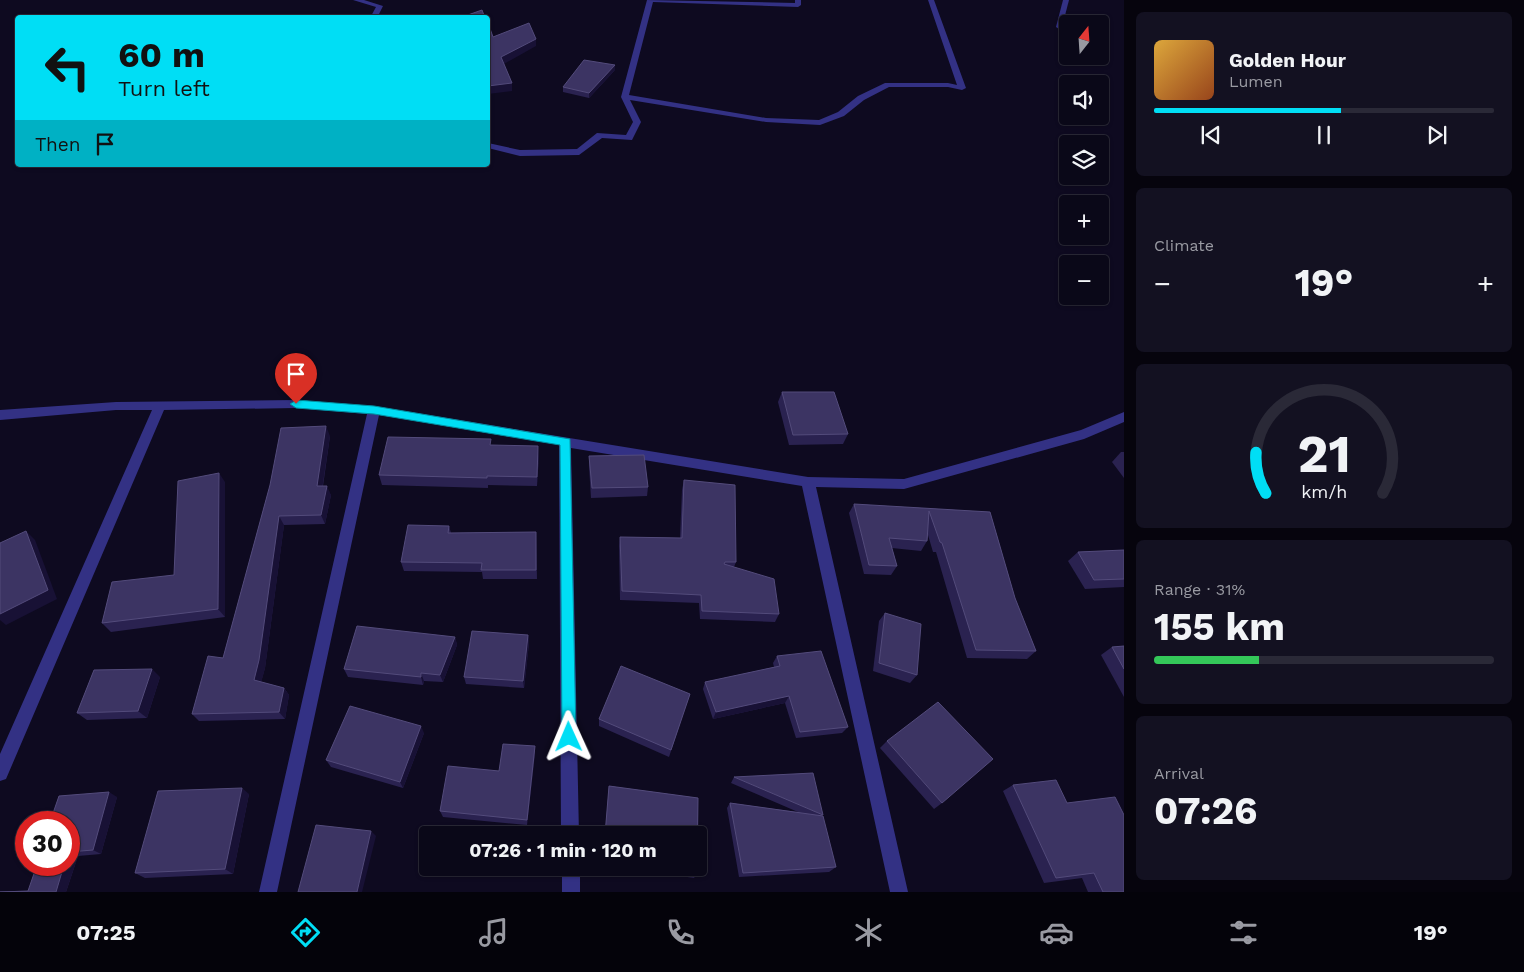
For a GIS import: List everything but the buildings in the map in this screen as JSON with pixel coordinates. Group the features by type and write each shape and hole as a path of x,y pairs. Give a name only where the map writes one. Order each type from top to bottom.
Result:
{"street":[{"path":"356,0 380,6 376,15"},
{"path":"490,146 520,154 578,152 600,135 629,138 637,122 625,97 650,0 767,5 798,4 798,0"},
{"path":"625,97 766,120 820,123 841,114 861,98 888,85 948,85 962,88 959,74 931,0"},
{"path":"1062,15 1066,0"},
{"path":"0,415 116,406 296,404 374,410 808,482 904,484 1084,434 1124,417"},
{"path":"0,773 160,405"},
{"path":"268,892 374,410"},
{"path":"566,442 570,826"},
{"path":"808,482 899,892"},
{"path":"570,876 571,892"}],"route":[{"path":"296,404 374,410 566,442 569,737"}]}
